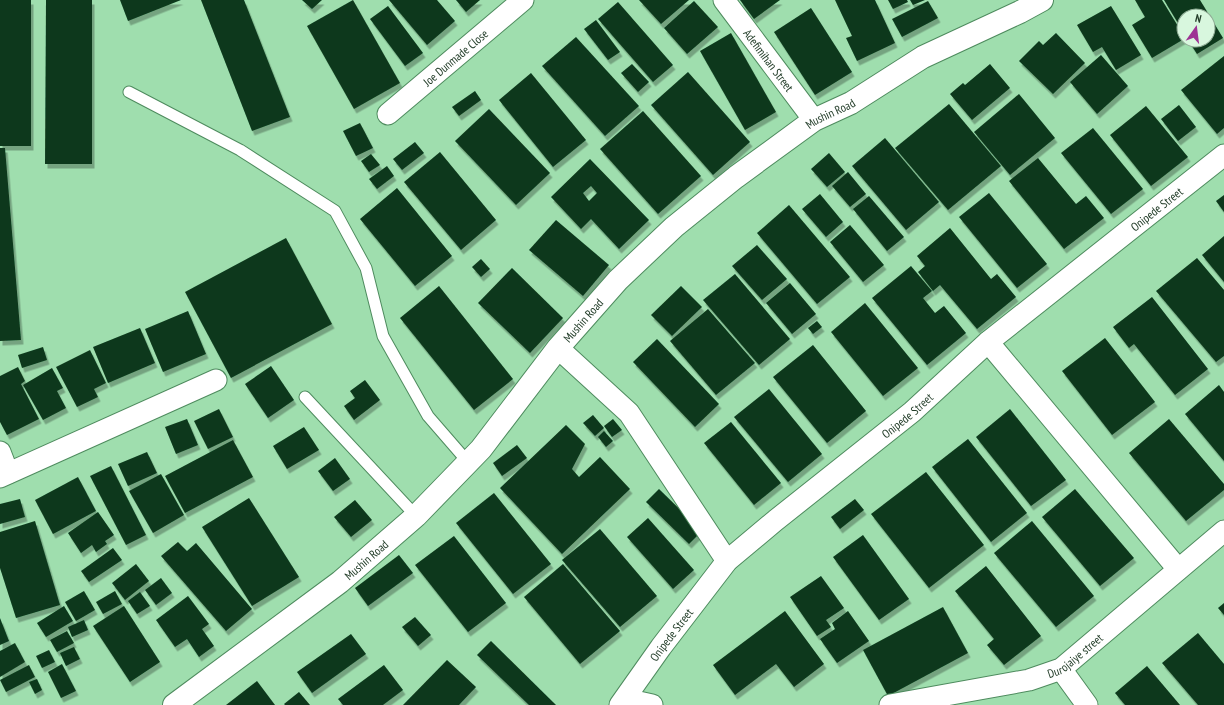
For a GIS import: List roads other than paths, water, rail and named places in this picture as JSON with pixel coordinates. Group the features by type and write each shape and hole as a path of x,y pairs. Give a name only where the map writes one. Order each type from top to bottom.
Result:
{"main road":[{"name":"Mushin Road","path":"174,705 340,582 416,516 481,449 558,348 618,280 674,227 736,177 814,120 851,102 923,57 1020,12 1042,0"}],"street":[{"name":"Joe Dunmade Close","path":"388,114 523,0"},
{"name":"Adefimihan Street","path":"724,0 814,120"},
{"name":"Onipede Street","path":"622,702 727,561 912,412 988,342 1224,155"},
{"path":"988,342 1178,569"},
{"path":"558,348 629,413 727,561"},
{"path":"0,452 4,475 216,380"},
{"name":"Durojaiye street","path":"890,705 1029,680 1061,669 1224,531"},
{"path":"1061,669 1087,705"},
{"path":"622,702 652,705"}],"lane":[{"path":"129,92 240,150 335,211 366,268 383,336 428,416 468,461"},
{"path":"305,397 416,516"}]}
